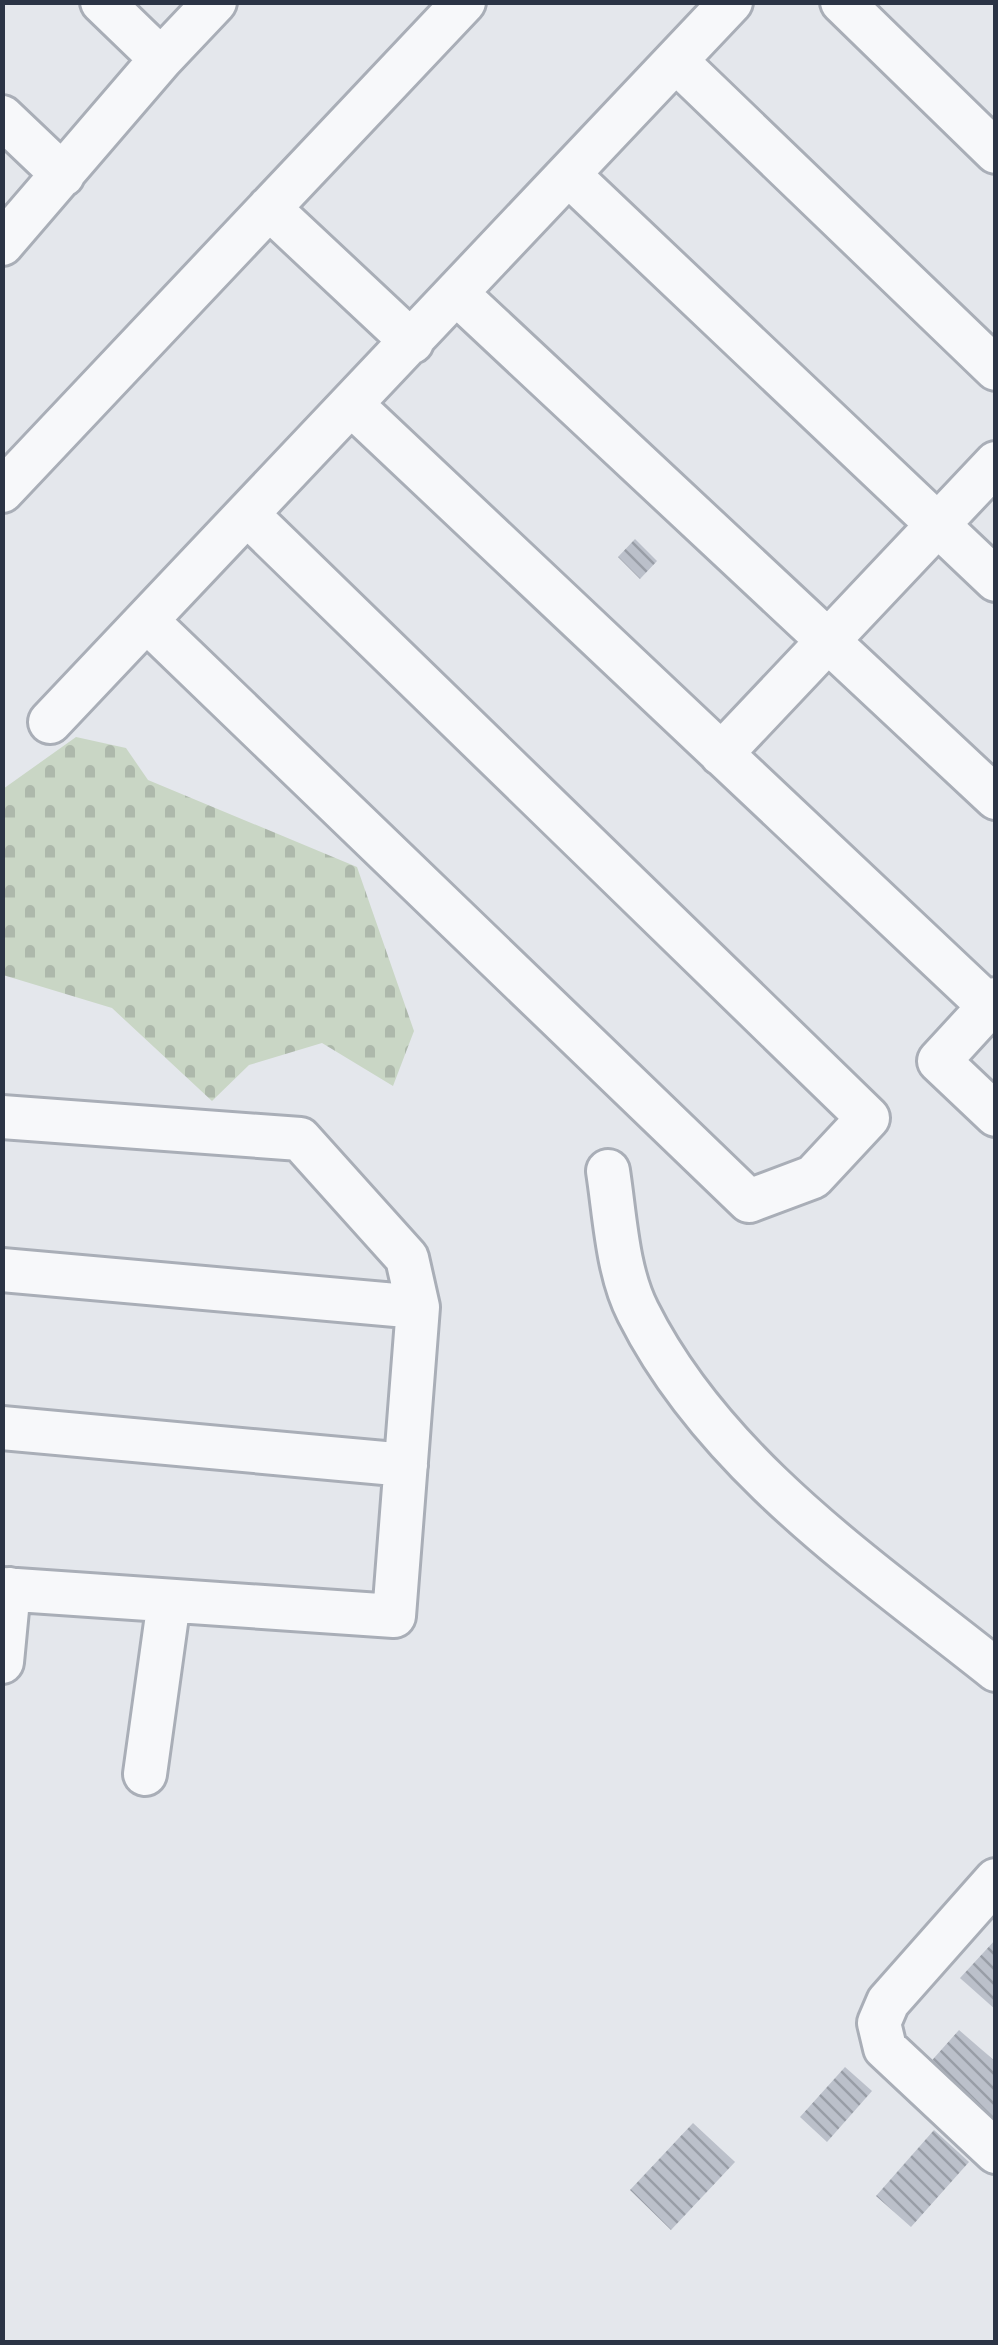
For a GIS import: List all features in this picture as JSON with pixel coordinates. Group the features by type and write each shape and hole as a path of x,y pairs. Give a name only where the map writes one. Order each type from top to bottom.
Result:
{"street":[{"path":"102,2 160,60"},
{"path":"2,244 215,2"},
{"path":"50,722 731,2"},
{"path":"842,2 996,152"},
{"path":"2,491 458,4"},
{"path":"676,61 996,369"},
{"path":"2,117 63,175"},
{"path":"569,175 996,580"},
{"path":"269,208 412,342"},
{"path":"457,294 996,798"},
{"path":"352,405 992,1003 939,1060 996,1115"},
{"path":"722,754 996,464"},
{"path":"146,621 749,1200 813,1177 868,1118 248,515"},
{"path":"2,1117 300,1139 407,1258 418,1307 394,1616 6,1589 2,1662"},
{"path":"608,1171 621,1254 636,1310 668,1363 708,1416 760,1473 833,1540 996,1670"},
{"path":"2,1270 418,1307"},
{"path":"2,1428 406,1465"},
{"path":"144,1774 169,1601"},
{"path":"996,1880 888,2002 878,2022 885,2048 996,2152"}],"green space":[{"path":"76,737 126,748 148,780 357,867 414,1031 393,1086 322,1043 249,1065 212,1101 112,1008 3,975 3,789"}],"building":[{"path":"635,539 657,561 640,579 618,557"},
{"path":"996,1939 996,2010 960,1978"},
{"path":"959,2030 996,2062 996,2129 926,2067"},
{"path":"845,2067 872,2091 827,2142 800,2117"},
{"path":"693,2123 735,2162 671,2230 630,2190"},
{"path":"934,2130 969,2162 911,2227 876,2196"}]}
